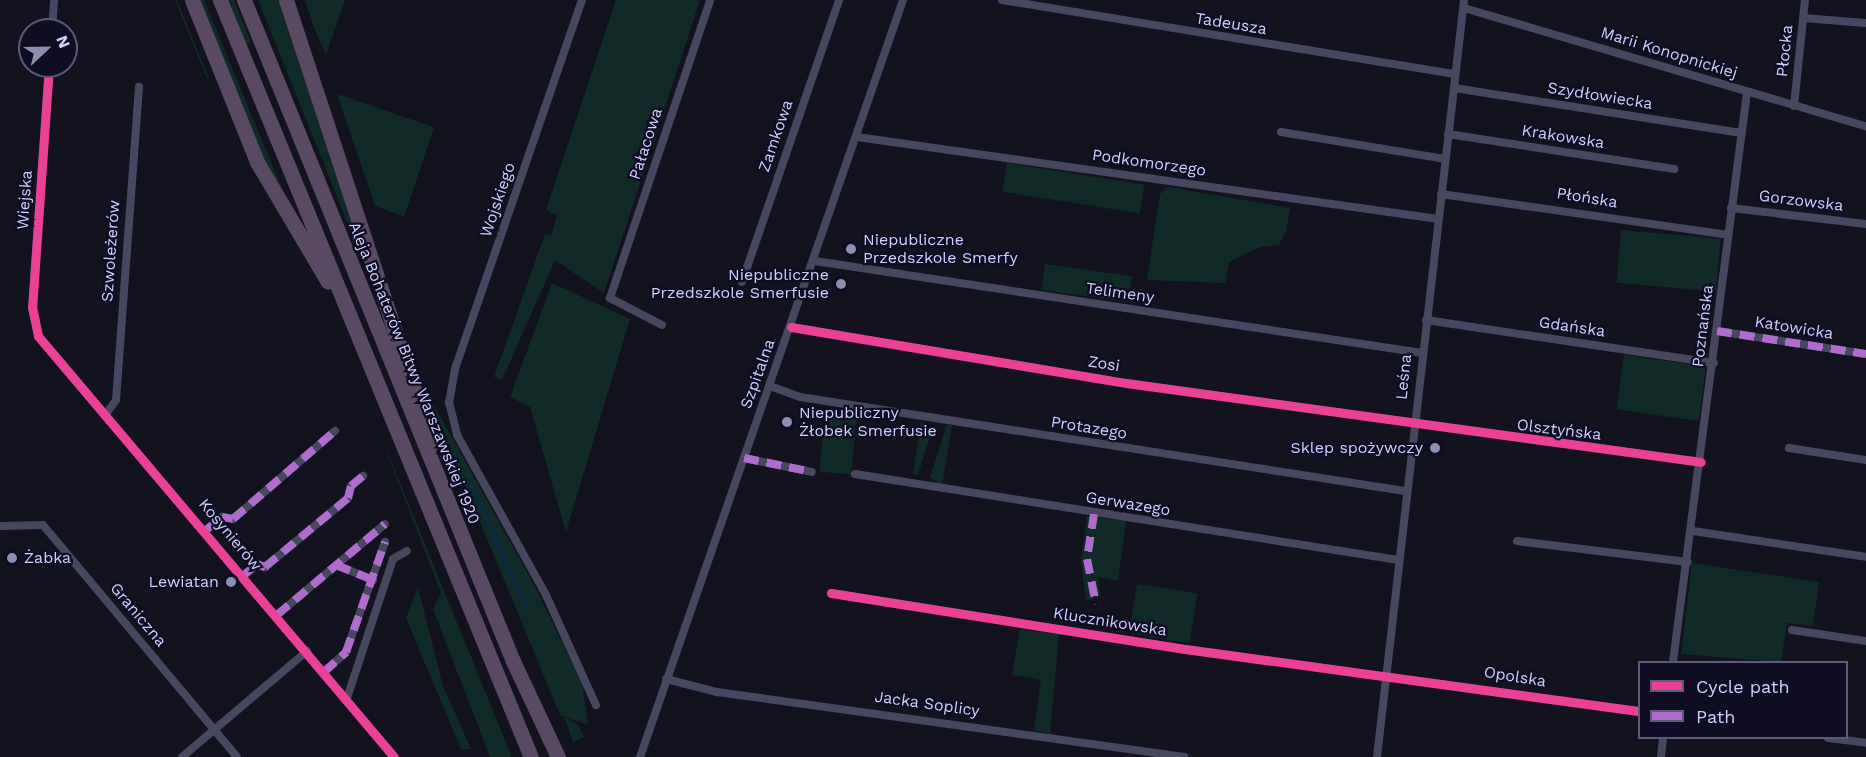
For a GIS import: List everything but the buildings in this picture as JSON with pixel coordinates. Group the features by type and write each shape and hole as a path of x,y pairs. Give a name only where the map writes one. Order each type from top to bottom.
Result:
{"highway":[{"path":"192,0 257,162 310,258 340,299"},
{"path":"220,0 340,299 531,757"},
{"name":"Aleja Bohaterów Bitwy Warszawskiej 1920","path":"244,0 448,505 558,757"},
{"path":"286,0 416,385 448,505"}],"street":[{"path":"53,18 54,0"},
{"name":"Wojskiego","path":"582,0 455,369 449,411 596,705"},
{"name":"Pałacowa","path":"662,325 610,298 710,0"},
{"name":"Zamkowa","path":"742,282 839,0"},
{"name":"Szpitalna","path":"640,757 815,261 903,0"},
{"name":"Tadeusza","path":"1002,0 1455,74"},
{"name":"Płocka","path":"1794,106 1805,0"},
{"name":"Leśna","path":"1377,757 1464,4"},
{"name":"Marii Konopnickiej","path":"1464,4 1747,92 1866,126"},
{"path":"1803,18 1866,23"},
{"name":"Wiejska","path":"38,336 32,307 48,78"},
{"name":"Szwoleżerów","path":"106,414 116,400 139,87"},
{"name":"Szydłowiecka","path":"1454,88 1741,132"},
{"name":"Poznańska","path":"1673,661 1693,531 1747,92"},
{"path":"1281,132 1445,159"},
{"name":"Krakowska","path":"1448,134 1674,170"},
{"name":"Podkomorzego","path":"857,137 1438,219"},
{"name":"Płońska","path":"1441,194 1728,235"},
{"name":"Gorzowska","path":"1731,208 1866,225"},
{"name":"Telimeny","path":"815,261 1422,353"},
{"name":"Gdańska","path":"1426,320 1714,363"},
{"name":"Zosi","path":"791,327 1414,426"},
{"name":"Katowicka","path":"1718,331 1866,354"},
{"name":"Kosynierów","path":"38,336 206,530 394,757"},
{"name":"Protazego","path":"770,386 812,399 1406,491"},
{"name":"Olsztyńska","path":"1414,426 1701,462"},
{"path":"206,530 222,517 233,519 335,431"},
{"path":"1789,448 1866,460"},
{"path":"744,458 812,472"},
{"name":"Gerwazego","path":"855,474 1398,560"},
{"path":"244,575 257,564 265,567 339,506 363,476"},
{"path":"277,615 385,524"},
{"name":"Graniczna","path":"0,526 43,525 237,757"},
{"path":"1693,531 1866,557"},
{"path":"1517,541 1688,562"},
{"path":"324,672 346,652 385,542"},
{"path":"346,698 393,559 407,551"},
{"path":"336,565 373,580"},
{"name":"Klucznikowska","path":"831,593 1185,649 1385,673"},
{"path":"1792,630 1866,641"},
{"path":"182,757 307,651"},
{"name":"Opolska","path":"1385,673 1638,711"},
{"name":"Jacka Soplicy","path":"666,680 717,692 1184,757"},
{"path":"1661,757 1663,739"},
{"path":"1836,739 1866,743"}],"green space":[{"path":"175,0 177,0 211,84 206,76"},
{"path":"199,0 204,0 290,208 259,149"},
{"path":"229,0 234,0 251,42 246,44"},
{"path":"258,0 279,0 387,321 356,244"},
{"path":"305,0 345,0 326,55 315,30"},
{"path":"616,0 700,0 604,293 555,260 502,380 494,377 545,234 551,235 557,215 546,210"},
{"path":"337,94 434,127 404,217 375,206"},
{"path":"1007,163 1144,185 1140,213 1002,192"},
{"path":"1167,187 1290,208 1286,231 1279,245 1260,247 1229,262 1225,283 1147,280 1160,194"},
{"path":"1621,230 1721,239 1716,292 1616,283"},
{"path":"1045,264 1132,276 1129,302 1041,290"},
{"path":"552,283 630,319 566,532 530,407 510,397"},
{"path":"1624,355 1706,367 1699,421 1616,409"},
{"path":"425,389 533,583 582,683 588,725 560,715"},
{"path":"825,408 857,411 851,475 819,472"},
{"path":"372,414 511,757 490,757 433,609 441,593"},
{"path":"921,421 931,433 918,475 913,474"},
{"path":"947,424 952,425 942,486 930,477"},
{"path":"1087,516 1126,521 1118,581 1098,577 1100,597 1086,600 1081,559"},
{"path":"1692,563 1819,582 1813,626 1787,623 1781,661 1681,654"},
{"path":"1137,584 1197,594 1189,643 1129,633"},
{"path":"418,587 443,686 471,749 461,749 406,618"},
{"path":"1020,629 1059,634 1050,734 1034,730 1041,680 1012,675"},
{"path":"564,716 579,726 584,737 573,742"}],"waterway":[{"path":"471,484 525,604"}],"marked path":[{"path":"1717,331 1866,354"},
{"path":"206,530 222,517 233,519 335,431"},
{"path":"744,458 812,472"},
{"path":"244,575 257,564 265,567 348,498 351,486 363,476"},
{"path":"1094,514 1087,559 1096,604"},
{"path":"277,615 385,524"},
{"path":"324,672 346,652 385,542"},
{"path":"336,565 373,580"}],"cycle path":[{"path":"48,78 32,307 38,336 394,757"},
{"path":"791,327 1126,383 1701,462"},
{"path":"831,593 1185,649 1638,711"}],"place":[{"name":"Niepubliczne Przedszkole Smerfy","path":"851,249"},
{"name":"Niepubliczne Przedszkole Smerfusie","path":"841,284"},
{"name":"Niepubliczny Żłobek Smerfusie","path":"787,422"},
{"name":"Sklep spożywczy","path":"1435,448"},
{"name":"Żabka","path":"12,558"},
{"name":"Lewiatan","path":"231,582"}]}
